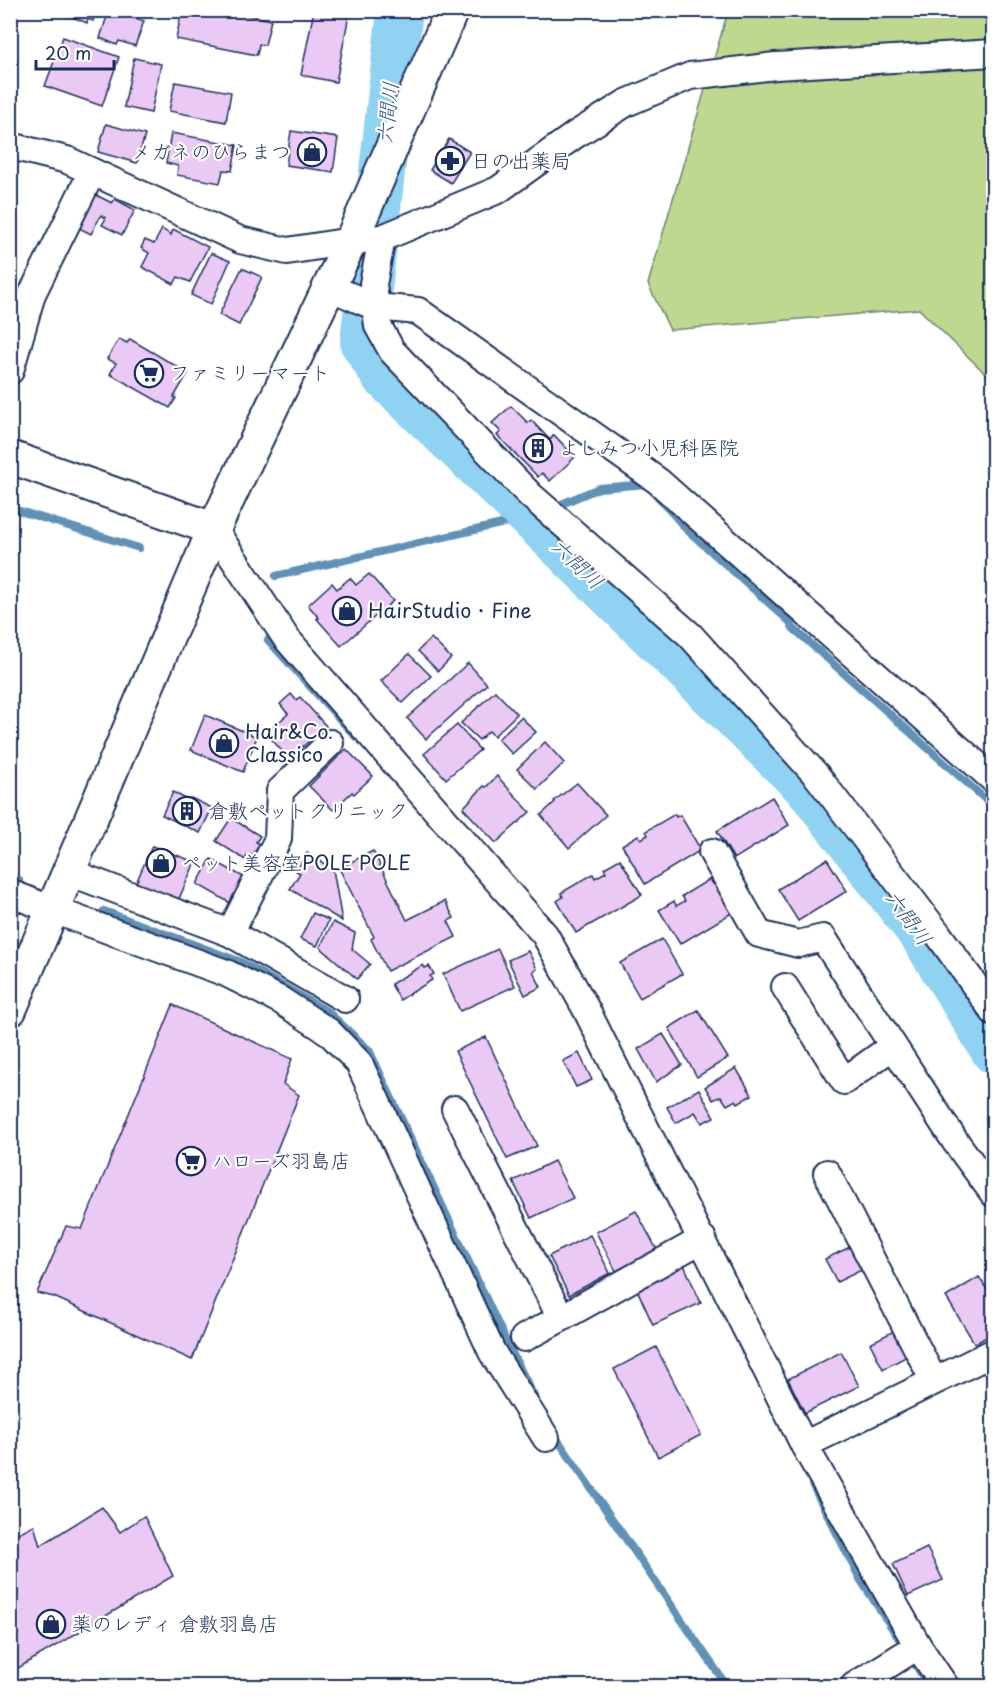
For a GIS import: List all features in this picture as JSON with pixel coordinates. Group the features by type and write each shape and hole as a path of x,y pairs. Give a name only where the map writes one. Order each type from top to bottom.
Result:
{"street":[{"path":"10,1010 214,529 351,241 452,10"},
{"path":"10,148 19,148 67,160 240,240 287,251 382,238 498,190 575,135 626,103 690,76 776,66 993,53"},
{"path":"10,371 32,294 92,172"},
{"path":"382,238 372,284 378,326 392,351 530,495 690,635 817,776 938,934 993,1012"},
{"path":"329,287 376,307 418,310 658,481 993,780"},
{"path":"10,456 214,529 286,638 545,935 586,1008 695,1244 804,1444 910,1652 945,1686"},
{"path":"230,933 278,839 280,791 330,743"},
{"path":"712,852 759,934 798,944 824,938 955,1141 993,1194"},
{"path":"69,872 230,933 345,999"},
{"path":"10,892 52,910 226,972 280,1000 329,1032 358,1063 492,1352 546,1438"},
{"path":"785,987 844,1081 893,1046"},
{"path":"455,1109 561,1318"},
{"path":"827,1173 934,1381"},
{"path":"524,1338 695,1244"},
{"path":"804,1444 993,1352"},
{"path":"861,1684 910,1652"}],"green space":[{"path":"728,11 993,11 993,381 919,309 670,330 648,284"}],"building":[{"path":"61,10 97,10 93,21 88,19 87,23 60,12"},
{"path":"109,10 144,21 135,46 119,41 117,45 100,38"},
{"path":"182,10 225,10 271,20 265,45 259,44 257,55 176,39"},
{"path":"314,10 350,10 336,82 301,75"},
{"path":"63,37 119,57 102,106 45,86"},
{"path":"134,58 161,64 151,113 124,107"},
{"path":"175,82 231,92 226,122 169,111"},
{"path":"106,124 145,135 137,163 98,152"},
{"name":"メガネのひらまつ","path":"291,131 338,138 333,172 286,165"},
{"path":"171,133 237,145 232,171 223,170 220,183 177,175 178,166 166,163"},
{"name":"日の出薬局","path":"449,139 470,152 451,183 430,170"},
{"path":"94,194 112,203 115,199 135,210 122,235 102,225 106,218 101,215 91,234 77,227"},
{"path":"162,229 171,235 173,229 208,247 190,282 178,277 174,284 142,267 149,253 141,248 145,240 154,244"},
{"path":"211,253 230,261 211,304 191,295"},
{"path":"242,268 262,277 239,325 219,315"},
{"name":"ファミリーマート","path":"119,339 127,343 130,339 188,373 170,408 110,374 116,363 107,359"},
{"name":"よしみつ小児科医院","path":"511,406 528,423 531,420 550,440 554,435 575,457 550,481 542,473 538,477 497,435 501,432 492,423"},
{"name":"HairStudio・Fine","path":"369,574 393,601 341,646 308,605 332,583 337,589 350,578 356,585"},
{"path":"431,638 451,658 438,671 418,651"},
{"path":"409,654 431,676 403,703 381,681"},
{"path":"468,663 487,684 426,739 407,718"},
{"path":"495,691 517,714 494,736 489,731 479,740 461,723"},
{"path":"291,694 296,700 300,697 326,726 289,759 266,733 288,714 280,704"},
{"name":"Hair&Co. Classico","path":"205,715 257,737 243,772 191,750"},
{"path":"521,717 536,732 512,754 498,739"},
{"path":"457,725 480,750 446,779 424,754"},
{"path":"545,742 564,763 537,789 517,769"},
{"path":"346,749 373,776 333,810 309,786"},
{"path":"497,776 530,812 496,843 463,808"},
{"path":"577,783 606,815 569,848 541,815 554,801"},
{"name":"倉敷ペットクリニック","path":"173,792 189,801 191,798 212,808 200,833 162,815"},
{"path":"772,797 789,825 734,859 717,831"},
{"path":"675,814 676,817 680,815 701,850 645,884 622,845 638,835 641,839 648,835 646,831"},
{"path":"231,818 260,836 256,842 260,844 251,858 247,856 245,860 216,841"},
{"path":"152,846 195,862 178,901 136,883"},
{"path":"373,851 407,920 445,901 454,918 448,921 456,937 387,971 371,939 374,937 339,868"},
{"path":"307,853 333,869 342,921 290,889 300,873 296,871"},
{"path":"211,859 247,879 232,904 197,884"},
{"path":"620,859 642,895 576,933 557,901 563,897 561,893 593,874 595,878 606,872 604,868"},
{"path":"827,859 847,891 798,921 778,889"},
{"path":"710,879 713,884 717,882 735,911 680,944 659,910 674,901 676,906 685,901 682,896"},
{"path":"313,913 329,920 317,946 300,939"},
{"path":"333,922 355,933 352,949 370,964 357,979 320,947"},
{"path":"662,939 682,974 640,998 620,963"},
{"path":"498,949 515,986 460,1011 443,974"},
{"path":"528,951 537,969 533,971 541,987 525,995 508,960"},
{"path":"423,965 425,968 429,966 434,974 430,976 432,980 400,1000 391,984"},
{"name":"ハローズ羽島店","path":"173,1005 292,1059 283,1084 299,1095 192,1360 54,1297 37,1293 66,1226 82,1229"},
{"path":"698,1010 728,1058 697,1077 669,1028"},
{"path":"663,1034 682,1065 656,1082 638,1049"},
{"path":"486,1037 537,1146 507,1159 455,1051"},
{"path":"579,1053 592,1080 576,1087 563,1061"},
{"path":"736,1068 752,1095 738,1103 736,1100 727,1105 721,1096 713,1100 705,1087"},
{"path":"699,1089 714,1117 702,1123 695,1112 676,1123 667,1107"},
{"path":"554,1161 573,1198 531,1218 513,1181"},
{"path":"636,1211 657,1250 616,1271 596,1232"},
{"path":"590,1235 610,1273 569,1295 549,1256"},
{"path":"860,1242 872,1265 837,1282 825,1259"},
{"path":"684,1265 701,1303 653,1325 636,1287"},
{"path":"979,1277 994,1300 994,1332 975,1344 946,1297"},
{"path":"904,1326 917,1351 883,1369 870,1343"},
{"path":"656,1347 701,1435 658,1457 614,1369"},
{"path":"841,1352 859,1386 805,1413 788,1379"},
{"name":"薬のレディ 倉敷羽島店","path":"102,1507 120,1532 144,1516 173,1576 10,1673 10,1537 34,1525 40,1546"},
{"path":"927,1548 943,1580 908,1596 893,1564"}],"waterway":[{"name":"六間川","path":"400,10 363,343 384,376 808,788 923,936 994,1051"},
{"path":"276,576 531,517 599,488 647,484 685,528 790,622 793,628 994,807"},
{"path":"10,508 139,548"},
{"path":"268,640 356,737"},
{"path":"10,876 19,880"},
{"path":"104,911 241,962 328,1012 369,1050 534,1396"},
{"path":"553,1433 727,1686"},
{"path":"812,1484 860,1579 905,1648"},
{"path":"911,1658 929,1686"}],"place":[{"name":"メガネのひらまつ","path":"312,152"},
{"name":"日の出薬局","path":"450,161"},
{"name":"ファミリーマート","path":"149,373"},
{"name":"よしみつ小児科医院","path":"538,448"},
{"name":"HairStudio・Fine","path":"347,611"},
{"name":"Hair&Co. Classico","path":"224,743"},
{"name":"倉敷ペットクリニック","path":"187,811"},
{"name":"ペット美容室POLE POLE","path":"161,863"},
{"name":"ハローズ羽島店","path":"191,1161"},
{"name":"薬のレディ 倉敷羽島店","path":"51,1624"}]}
